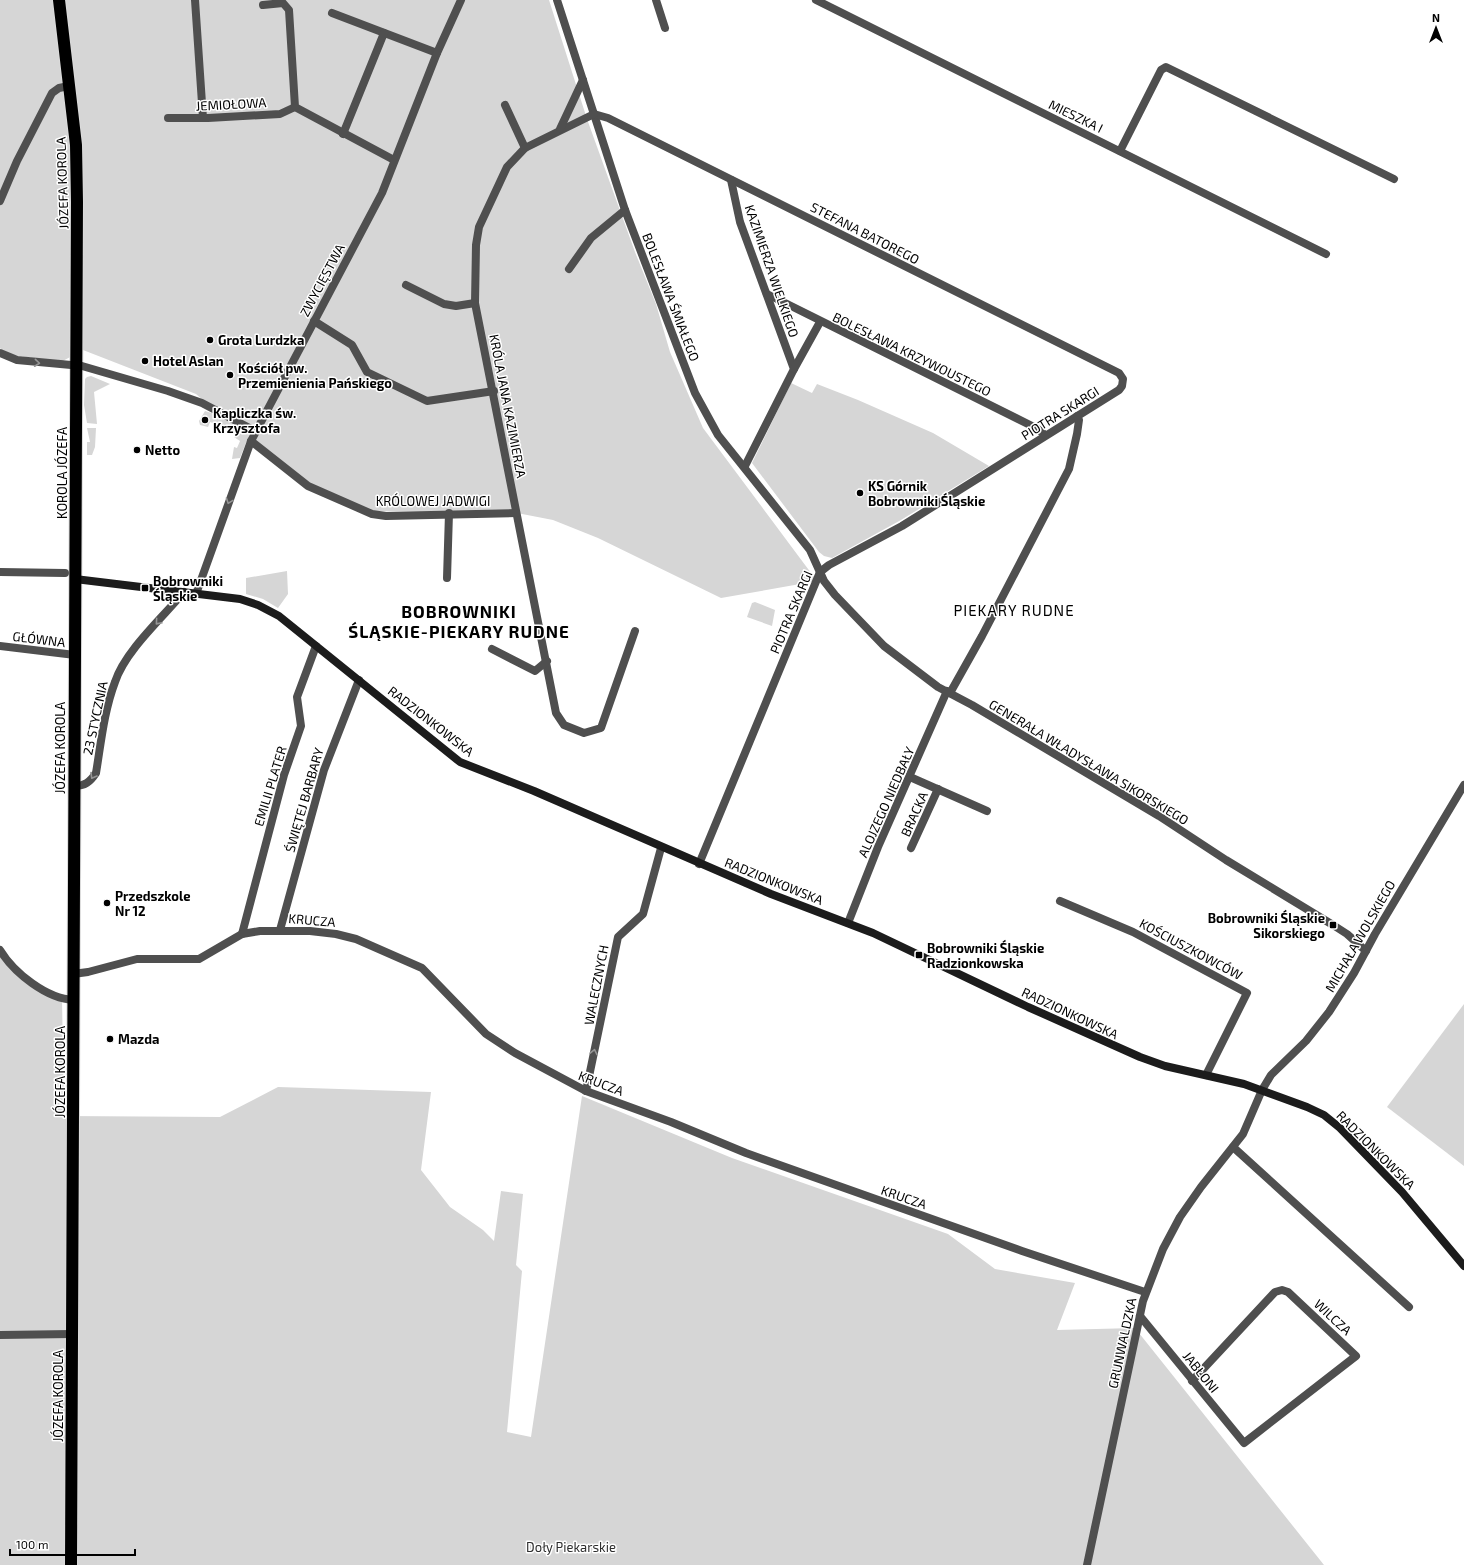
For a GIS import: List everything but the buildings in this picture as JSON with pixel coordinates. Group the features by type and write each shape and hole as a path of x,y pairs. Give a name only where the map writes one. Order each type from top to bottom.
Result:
{"highway":[{"name":"JÓZEFA KOROLA","path":"59,0 77,158 77,366"},
{"name":"KOROLA JÓZEFA","path":"70,576 77,366"},
{"name":"JÓZEFA KOROLA","path":"70,576 75,655 71,1565"}],"street":[{"path":"195,0 203,118"},
{"name":"ZWYCIĘSTWA","path":"196,594 251,441 382,193 437,53 461,0"},
{"name":"BOLESŁAWA ŚMIAŁEGO","path":"557,0 625,210 695,393 718,435 810,550 820,572"},
{"path":"656,0 665,28"},
{"name":"MIESZKA I","path":"816,0 1326,254"},
{"path":"263,5 284,3 289,10 295,107 394,160"},
{"path":"332,13 437,53"},
{"path":"343,134 384,33"},
{"path":"1120,151 1161,70 1166,67 1394,179"},
{"path":"560,129 583,80"},
{"path":"0,201 17,161 52,93 59,88 69,86"},
{"path":"505,105 525,148"},
{"name":"JEMIOŁOWA","path":"168,118 203,118 280,114 295,107"},
{"name":"KRÓLA JANA KAZIMIERZA","path":"594,114 560,129 525,148 507,167 479,227 476,245 475,303 494,391 516,513 547,661 556,712 564,725 584,733 601,728 635,632"},
{"name":"STEFANA BATOREGO","path":"594,114 608,118 1119,373 1123,379"},
{"name":"KAZIMIERZA WIELKIEGO","path":"731,180 740,222 794,369"},
{"path":"569,270 591,238 625,210"},
{"path":"406,285 444,304 456,306 475,303"},
{"name":"BOLESŁAWA KRZYWOUSTEGO","path":"767,294 820,322 1038,429 1045,436"},
{"path":"314,321 352,344 367,372 427,401 494,391"},
{"name":"KAZIMIERZA WIELKIEGO","path":"744,466 820,322"},
{"path":"0,353 17,360 77,366 101,371 202,403 256,431"},
{"name":"PIOTRA SKARGI","path":"699,864 820,572 829,565 902,526 1119,390 1122,386 1123,379"},
{"name":"ALOJZEGO NIEDBAŁY","path":"848,923 878,847 949,692 982,636 1070,469 1079,420 1076,416"},
{"name":"KRÓLOWEJ JADWIGI","path":"251,441 308,486 372,514 386,516 449,513 516,513"},
{"path":"448,578 449,513"},
{"path":"0,572 70,576"},
{"name":"GENERAŁA WŁADYSŁAWA SIKORSKIEGO","path":"820,572 824,581 835,595 884,646 915,671 1152,812 1347,934 1366,951"},
{"name":"RADZIONKOWSKA","path":"70,576 240,599 258,605 279,616 460,762 534,791 661,848 771,894 848,923 1114,1046 1165,1066 1262,1090 1306,1106 1332,1121 1402,1192 1464,1266"},
{"name":"23 STYCZNIA","path":"74,786 82,786 90,782 96,773 109,705 115,682 122,667 143,639 184,592"},
{"name":"GŁÓWNA","path":"0,646 75,655"},
{"name":"EMILII PLATER","path":"242,934 284,775 301,726 296,697 316,646"},
{"path":"492,649 535,671 547,661"},
{"name":"ŚWIĘTEJ BARBARY","path":"280,930 324,770 359,680"},
{"name":"BRACKA","path":"910,777 987,810"},
{"name":"MICHAŁA WOLSKIEGO","path":"1262,1090 1271,1075 1318,1027 1354,973 1464,785"},
{"name":"BRACKA","path":"911,848 938,789"},
{"name":"WALECZNYCH","path":"586,1090 616,943 618,937 642,914 661,848"},
{"name":"KOŚCIUSZKOWCÓW","path":"1060,901 1133,932 1247,993 1206,1075"},
{"name":"KRUCZA","path":"74,974 88,972 137,959 199,959 242,934 260,930 336,934 356,939 422,968 486,1034 515,1053 586,1090 663,1119 746,1153 1022,1251 1145,1292"},
{"path":"0,950 6,960 26,980 60,998 74,1000"},
{"name":"GRUNWALDZKA","path":"1087,1565 1145,1292 1163,1249 1180,1217 1201,1187 1233,1147 1249,1123 1262,1090"},
{"path":"1233,1147 1409,1307"},
{"name":"WILCZA","path":"1192,1381 1275,1292 1282,1290 1288,1292 1356,1356 1244,1443"},
{"name":"JABŁONI","path":"1140,1316 1244,1443"},
{"path":"0,1335 72,1334"}],"green space":[{"path":"0,0 549,0 587,119 635,252 656,304 670,352 703,428 817,581 721,598 598,538 553,520 517,513 373,511 331,497 247,440 240,458 232,459 234,447 237,448 240,441 234,437 236,432 210,422 208,427 200,425 199,421 205,411 221,416 196,394 83,350 61,362 5,354 0,348"},
{"path":"91,376 110,384 94,392 97,424 87,423 84,405 85,379"},
{"name":"KS Górnik Bobrowniki Śląskie","path":"791,383 812,393 817,384 858,400 933,433 989,466 901,520 832,558 824,556 819,552 752,463"},
{"path":"87,428 96,428 95,447 92,455 87,455 87,442 90,442"},
{"path":"287,571 288,594 278,608 263,599 246,594 246,578"},
{"path":"755,602 775,610 772,626 747,617 752,603"},
{"name":"Doły Piekarskie","path":"0,950 26,979 62,998 64,1116 220,1117 278,1087 431,1092 421,1170 450,1207 483,1230 494,1241 501,1191 523,1194 516,1265 522,1271 507,1432 531,1437 582,1096 732,1158 948,1234 995,1269 1075,1283 1057,1330 1135,1328 1324,1565 0,1565"},
{"path":"1464,1004 1464,1166 1387,1107"}],"place":[{"name":"Grota Lurdzka","path":"210,340"},
{"name":"Hotel Aslan","path":"145,361"},
{"name":"Kościół pw. Przemienienia Pańskiego","path":"230,375"},
{"name":"Kapliczka św. Krzysztofa","path":"205,420"},
{"name":"Netto","path":"137,450"},
{"name":"KS Górnik Bobrowniki Śląskie","path":"860,493"},
{"name":"Bobrowniki Śląskie","path":"145,588"},
{"name":"Przedszkole Nr 12","path":"107,903"},
{"name":"Bobrowniki Śląskie Sikorskiego","path":"1333,925"},
{"name":"Bobrowniki Śląskie Radzionkowska","path":"919,955"},
{"name":"Mazda","path":"110,1039"}],"district":[{"name":"PIEKARY RUDNE","path":"1014,611"},
{"name":"BOBROWNIKI ŚLĄSKIE-PIEKARY RUDNE","path":"459,622"}]}
